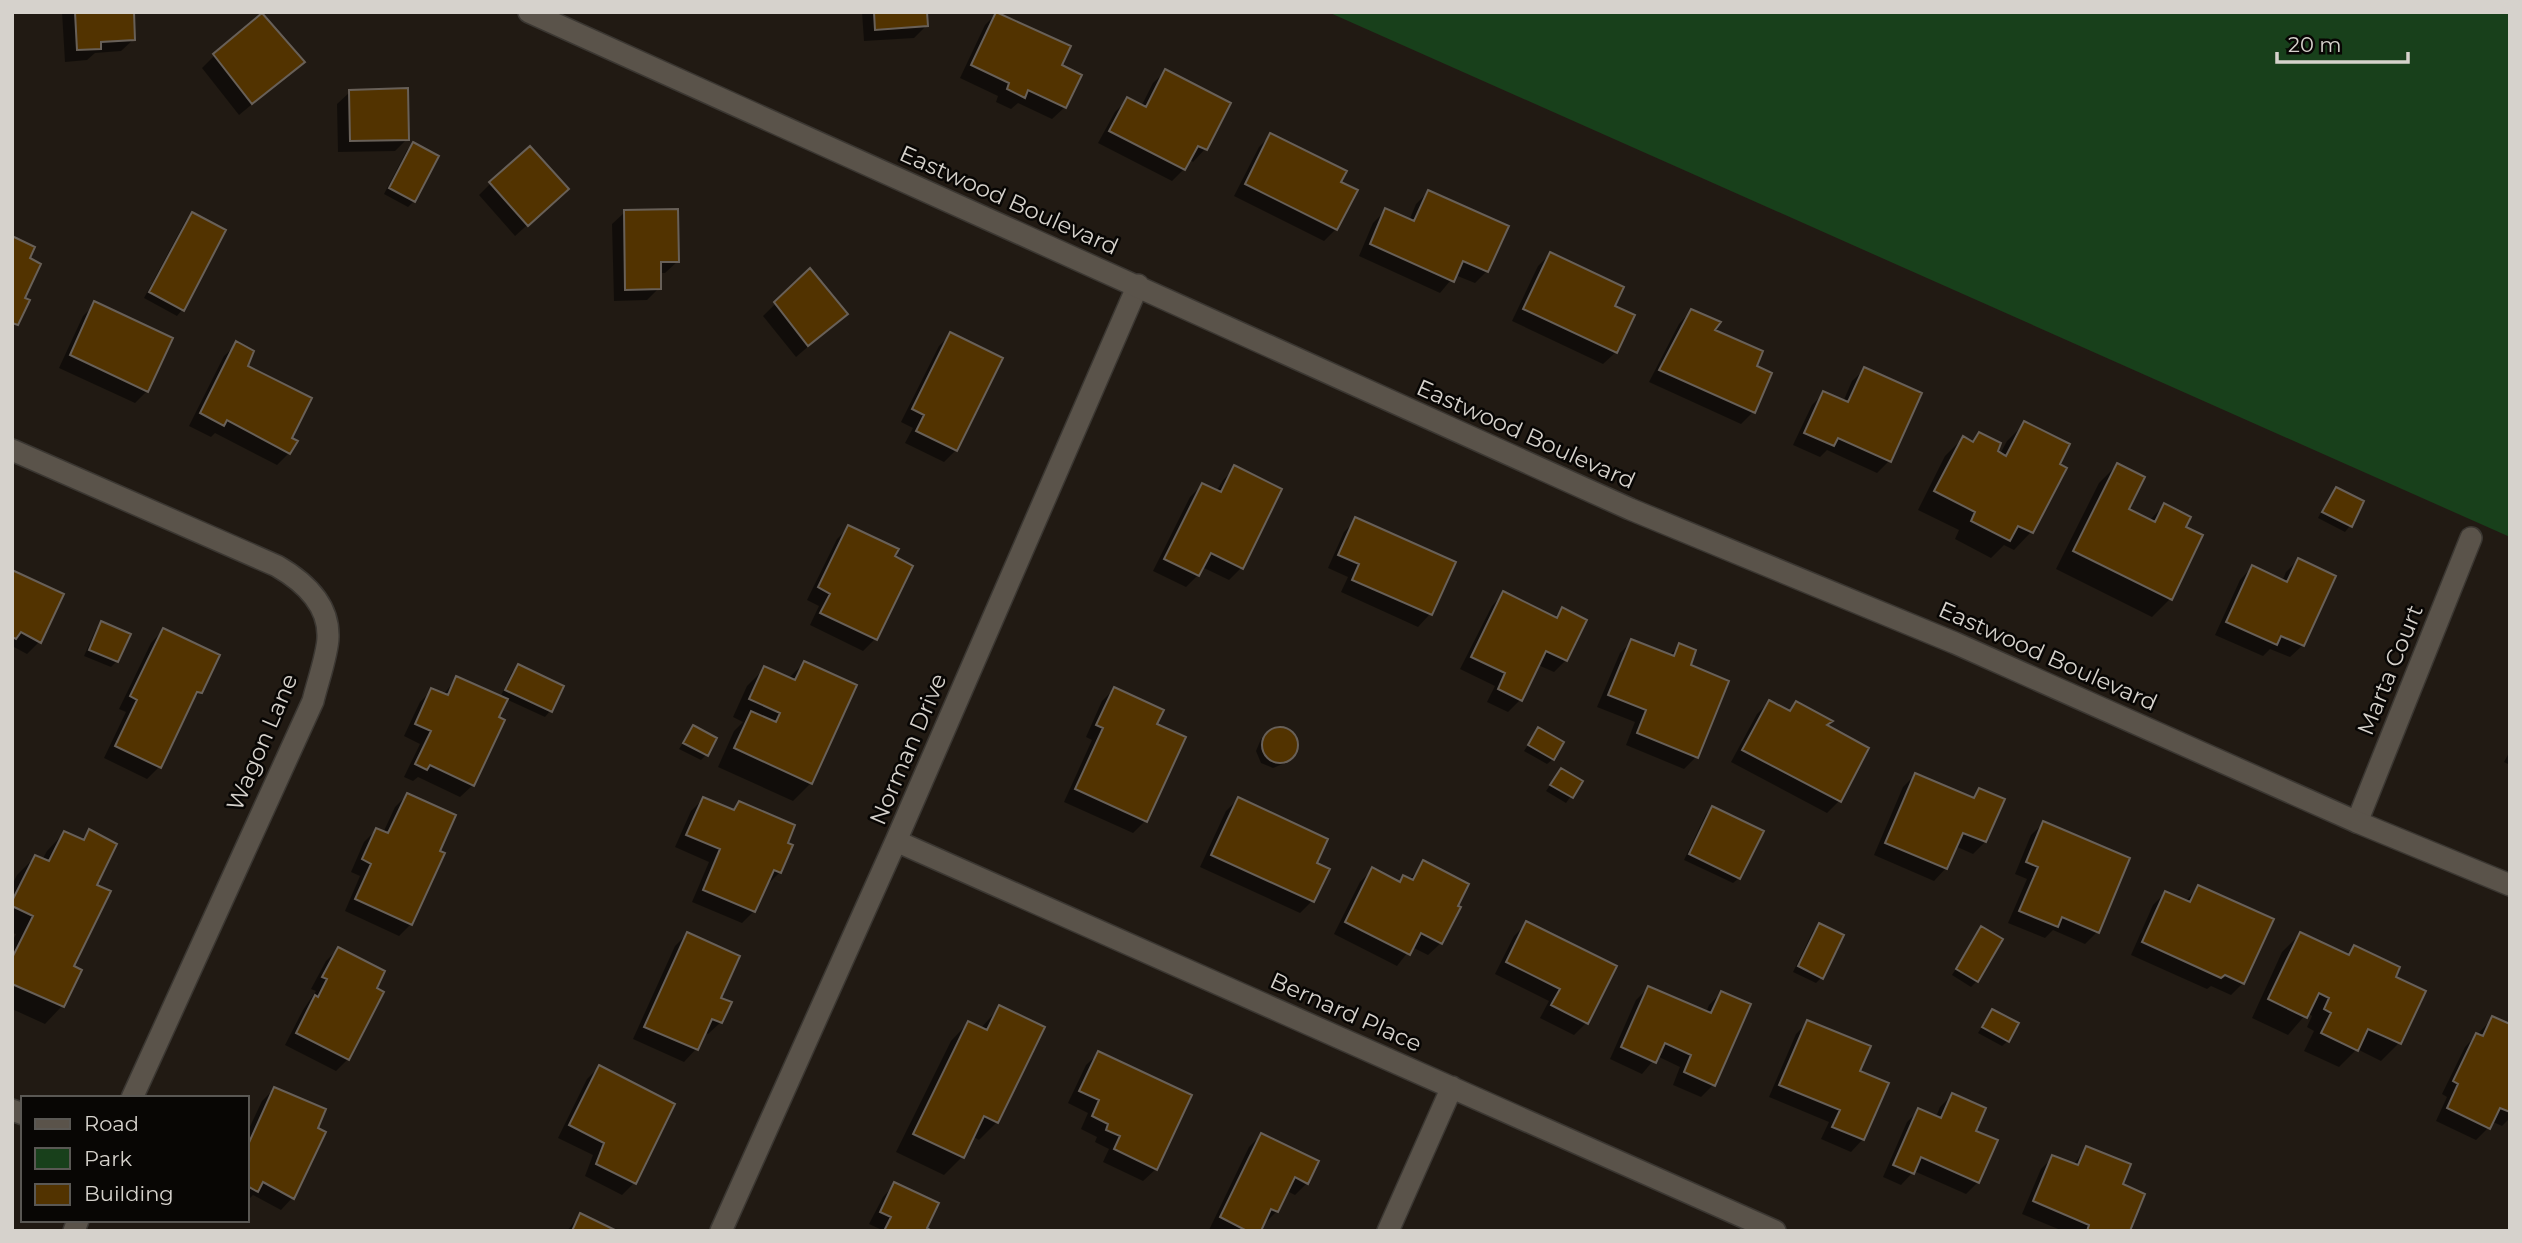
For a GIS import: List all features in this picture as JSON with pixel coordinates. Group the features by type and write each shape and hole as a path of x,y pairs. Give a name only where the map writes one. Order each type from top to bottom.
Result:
{"street":[{"name":"Eastwood Boulevard","path":"529,12 1630,509 1955,643 2357,822 2510,886"},
{"name":"Norman Drive","path":"721,1231 896,841 1138,285"},
{"name":"Wagon Lane","path":"12,450 277,566 296,577 314,595 324,616 328,638 313,701 133,1096"},
{"name":"Marta Court","path":"2357,822 2472,538"},
{"name":"Bernard Place","path":"896,841 1775,1231"},
{"path":"1388,1231 1452,1087"}],"green space":[{"path":"1328,12 2510,12 2510,537"}],"building":[{"path":"75,12 134,12 135,40 101,42 101,49 77,50"},
{"path":"874,12 927,12 928,26 875,30"},
{"path":"996,12 1071,46 1062,65 1082,75 1066,108 1028,90 1025,98 1007,89 1009,83 971,65"},
{"path":"262,13 305,62 252,104 213,54"},
{"path":"1165,69 1231,103 1207,150 1198,146 1185,170 1109,131 1127,97 1146,107"},
{"path":"408,88 409,140 350,141 349,90"},
{"path":"1270,133 1347,171 1341,182 1358,190 1337,230 1245,184"},
{"path":"413,142 439,156 415,202 389,188"},
{"path":"530,146 569,189 528,226 489,182"},
{"path":"1428,190 1509,226 1488,272 1463,261 1454,282 1370,244 1385,208 1414,221"},
{"path":"678,209 679,262 661,262 661,289 625,290 624,210"},
{"path":"192,212 226,230 184,311 149,292"},
{"path":"12,236 35,247 30,258 41,264 25,298 30,300 18,325 12,323"},
{"path":"1550,252 1624,287 1615,306 1635,315 1617,353 1523,309"},
{"path":"810,268 848,314 808,346 774,302"},
{"path":"94,301 173,338 148,392 70,355"},
{"path":"1691,309 1721,322 1715,330 1763,351 1757,366 1772,373 1755,413 1659,370"},
{"path":"950,332 1003,358 957,451 916,431 924,415 912,409"},
{"path":"236,341 254,351 248,366 312,398 292,438 298,441 290,454 227,420 224,426 200,413"},
{"path":"1864,367 1922,393 1891,462 1838,438 1834,446 1804,433 1823,391 1848,402"},
{"path":"2024,421 2070,444 2060,464 2067,468 2033,533 2018,526 2010,541 1971,521 1975,512 1934,491 1963,436 1973,442 1979,432 2001,443 1998,451 2006,456"},
{"path":"2117,463 2145,477 2129,509 2155,522 2164,503 2191,517 2186,527 2203,535 2172,600 2073,551"},
{"path":"1234,465 1282,489 1243,569 1211,553 1199,576 1164,559 1202,483 1221,492"},
{"path":"2336,487 2364,501 2352,527 2322,512"},
{"path":"1355,517 1456,562 1432,615 1352,580 1359,564 1338,555"},
{"path":"848,525 899,549 895,556 913,566 877,640 820,613 830,594 818,587"},
{"path":"2298,558 2336,576 2304,646 2281,636 2277,645 2226,622 2252,565 2287,582"},
{"path":"12,570 64,594 41,643 21,632 16,639 12,637"},
{"path":"1503,591 1557,618 1562,607 1587,620 1567,661 1546,651 1522,701 1498,689 1505,673 1471,657"},
{"path":"101,621 131,634 118,662 89,650"},
{"path":"163,628 220,655 202,693 197,692 161,768 115,746 137,700 130,696"},
{"path":"1631,639 1674,656 1679,643 1696,650 1691,665 1729,681 1698,758 1637,733 1646,710 1608,695"},
{"path":"804,661 857,685 812,784 734,748 751,711 776,722 780,713 749,699 764,666 795,680"},
{"path":"518,664 564,686 552,712 505,690"},
{"path":"456,676 508,699 499,717 505,720 474,786 430,765 427,770 415,764 431,731 415,724 431,688 448,695"},
{"path":"1114,687 1164,710 1157,724 1186,737 1147,822 1075,789 1103,728 1096,725"},
{"path":"1769,700 1790,711 1796,701 1833,721 1827,725 1869,748 1841,802 1742,750"},
{"path":"693,725 717,738 708,756 683,743"},
{"path":"1280,727 1293,732 1298,745 1293,758 1280,763 1267,758 1262,745 1267,732"},
{"path":"1538,727 1564,742 1554,760 1528,745"},
{"path":"1561,768 1583,781 1573,798 1550,785"},
{"path":"1915,773 1974,798 1979,788 2005,799 1986,842 1963,833 1947,869 1885,843"},
{"path":"407,793 456,815 440,851 445,853 412,925 355,899 371,864 362,859 376,828 388,833"},
{"path":"703,797 734,810 739,801 795,825 788,843 793,845 781,873 774,870 755,912 703,890 720,849 686,835"},
{"path":"1238,797 1328,839 1317,863 1330,869 1314,902 1211,855"},
{"path":"1712,806 1764,831 1740,879 1689,854"},
{"path":"2043,821 2130,858 2099,933 2062,917 2058,927 2019,911 2038,867 2026,862"},
{"path":"89,829 117,844 97,885 111,891 74,966 82,970 64,1007 12,984 12,958 33,916 12,906 12,901 35,855 49,861 64,831 84,840"},
{"path":"1423,860 1469,884 1458,906 1461,907 1442,944 1421,933 1410,955 1345,922 1372,867 1400,882 1403,875 1413,880"},
{"path":"2198,885 2274,919 2244,984 2225,975 2221,978 2142,942 2165,891 2190,902"},
{"path":"1526,921 1617,966 1588,1024 1551,1005 1560,989 1506,962"},
{"path":"1819,923 1844,935 1823,979 1798,966"},
{"path":"1981,926 2003,939 1978,982 1956,969"},
{"path":"687,932 740,956 721,998 732,1002 722,1023 712,1019 698,1050 644,1027"},
{"path":"2300,932 2349,955 2354,945 2400,967 2396,977 2426,991 2401,1044 2368,1029 2358,1051 2321,1033 2331,1013 2324,1009 2329,998 2319,993 2307,1018 2268,999"},
{"path":"338,947 385,971 377,988 384,992 349,1060 296,1033 315,995 318,997 327,979 322,977"},
{"path":"1648,986 1711,1013 1721,991 1751,1004 1715,1086 1684,1072 1691,1055 1665,1043 1656,1063 1621,1047"},
{"path":"999,1005 1045,1027 998,1123 984,1116 964,1158 913,1134 968,1021 987,1030"},
{"path":"1992,1009 2019,1023 2009,1042 1982,1027"},
{"path":"2492,1016 2510,1024 2510,1112 2500,1108 2490,1129 2447,1108 2458,1084 2453,1081 2476,1033 2483,1036"},
{"path":"1807,1020 1871,1046 1860,1071 1889,1083 1864,1140 1832,1127 1840,1110 1779,1085"},
{"path":"1098,1051 1192,1095 1157,1170 1114,1149 1120,1136 1106,1130 1108,1124 1092,1116 1099,1100 1079,1091"},
{"path":"599,1065 675,1104 636,1184 596,1164 604,1143 569,1125"},
{"path":"274,1087 326,1109 318,1128 326,1132 294,1199 263,1182 258,1192 248,1187 248,1145"},
{"path":"1952,1093 1986,1108 1976,1131 1998,1140 1979,1183 1921,1157 1914,1174 1893,1165 1918,1108 1941,1118"},
{"path":"1261,1133 1319,1161 1308,1184 1295,1177 1278,1212 1271,1209 1261,1231 1247,1231 1220,1217"},
{"path":"2086,1146 2131,1164 2123,1184 2145,1194 2130,1231 2087,1231 2089,1225 2033,1201 2052,1155 2078,1165"},
{"path":"894,1182 939,1203 927,1228 932,1231 884,1231 891,1217 880,1212"},
{"path":"580,1213 617,1231 572,1231"}]}
